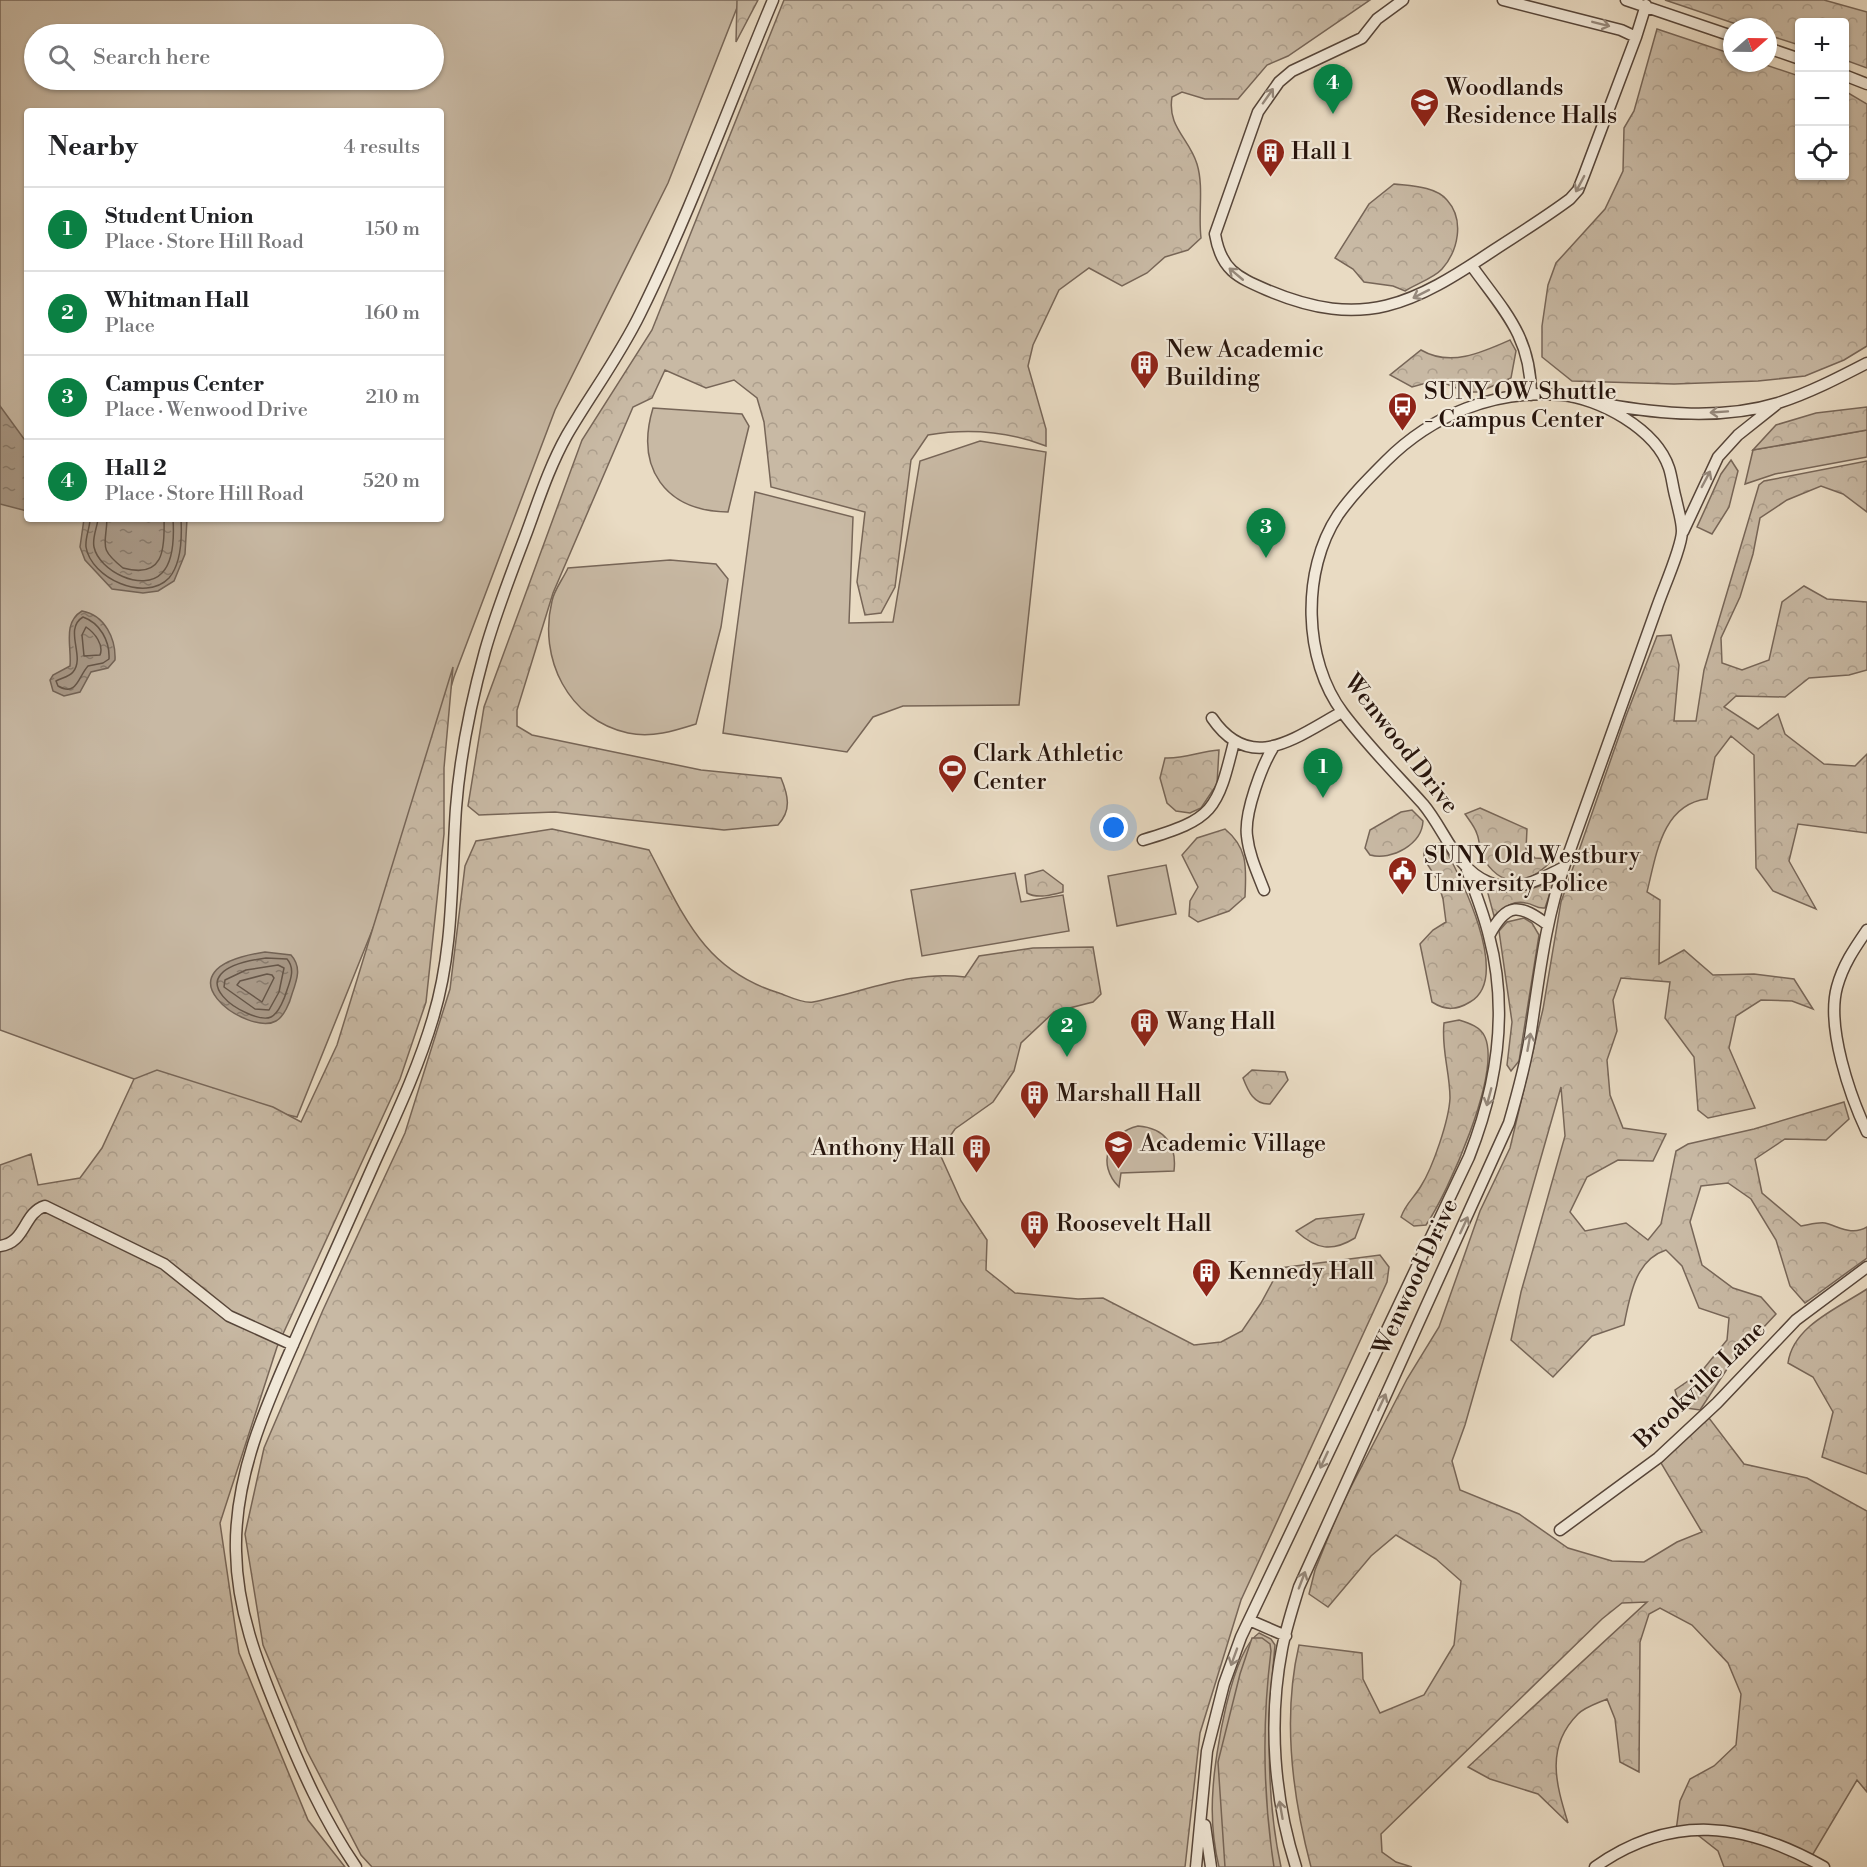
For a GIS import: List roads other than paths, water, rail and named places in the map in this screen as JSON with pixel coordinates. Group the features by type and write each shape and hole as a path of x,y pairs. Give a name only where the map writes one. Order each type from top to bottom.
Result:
{"street":[{"path":"356,1867 330,1830 310,1791 253,1651 241,1602 236,1554 237,1512 244,1474 253,1441 293,1345 411,1082 435,1014 447,957 453,904 456,804 466,731 486,648 503,596 550,468 568,434 616,359 650,293 773,0"},
{"path":"1403,0 1377,19 1362,38 1292,71 1266,98 1226,199 1215,234 1217,248 1227,267 1242,281 1286,298 1323,308 1370,309 1399,304 1420,295 1472,265 1563,204 1578,190 1646,5"},
{"path":"1503,0 1622,30 1636,37"},
{"path":"1626,0 1723,33"},
{"path":"1777,51 1795,57"},
{"path":"1849,77 1867,84"},
{"path":"1472,265 1523,340 1531,370 1531,395"},
{"path":"1777,404 1815,389 1867,363"},
{"name":"Wenwood Drive","path":"1202,1807 1212,1727 1224,1684 1249,1620 1469,1157 1481,1125 1495,1074 1499,1020 1496,971 1489,936 1467,870 1428,810 1342,712 1319,666 1311,620 1316,573 1336,518 1362,485 1420,431 1478,404 1531,395 1572,396 1646,411 1683,414 1777,404"},
{"name":"Wenwood Drive","path":"1598,402 1635,425 1657,447 1669,465 1683,532"},
{"name":"Wenwood Drive","path":"1296,1867 1281,1809 1276,1757 1275,1698 1286,1636 1299,1587 1315,1546 1509,1123 1524,1067 1548,925 1564,867 1683,532 1718,457 1738,435 1777,404"},
{"path":"1212,718 1222,732 1234,742 1247,748 1274,746 1290,740 1342,712"},
{"path":"1143,840 1199,819 1215,804 1222,788 1234,742"},
{"path":"1264,890 1249,849 1246,833 1264,762 1274,746"},
{"name":"Wenwood Drive","path":"1467,870 1490,883 1507,887 1536,881 1564,867"},
{"path":"1489,936 1502,916 1514,909 1526,909 1548,925"},
{"path":"1867,930 1843,971 1834,1006 1844,1066 1855,1105 1867,1132"},
{"path":"0,1246 18,1239 36,1209 45,1206 164,1264 229,1316 293,1345"},
{"name":"Brookville Lane","path":"1560,1530 1658,1458 1717,1403 1796,1320 1867,1267"},
{"path":"1249,1620 1286,1636"},
{"path":"1196,1867 1202,1807"},
{"path":"1202,1807 1211,1867"},
{"path":"1599,1864 1647,1838 1690,1829 1721,1831 1763,1840 1824,1867"}],"water":[{"path":"0,406 24,439 24,510 0,504"},
{"path":"84,522 187,522 185,554 174,581 158,591 143,593 112,589 85,560 80,547"},
{"path":"82,611 97,617 108,629 115,660 108,668 91,672 80,692 64,696 53,691 50,680 53,675 70,666 70,629 76,616"},
{"path":"265,952 291,955 298,974 284,1013 276,1021 263,1023 230,1011 217,999 211,986 214,972 231,961"}],"place":[{"name":"Hall 2","path":"1333,114"},
{"name":"Woodlands Residence Halls","path":"1424,128"},
{"name":"Hall 1","path":"1270,178"},
{"name":"New Academic Building","path":"1145,390"},
{"name":"SUNY OW Shuttle - Campus Center","path":"1403,432"},
{"name":"Campus Center","path":"1266,558"},
{"name":"Clark Athletic Center","path":"952,794"},
{"name":"Student Union","path":"1323,798"},
{"name":"SUNY Old Westbury University Police","path":"1403,896"},
{"name":"Wang Hall","path":"1145,1048"},
{"name":"Whitman Hall","path":"1067,1057"},
{"name":"Marshall Hall","path":"1035,1120"},
{"name":"Academic Village","path":"1119,1170"},
{"name":"Anthony Hall","path":"976,1174"},
{"name":"Roosevelt Hall","path":"1035,1250"},
{"name":"Kennedy Hall","path":"1207,1298"}]}
